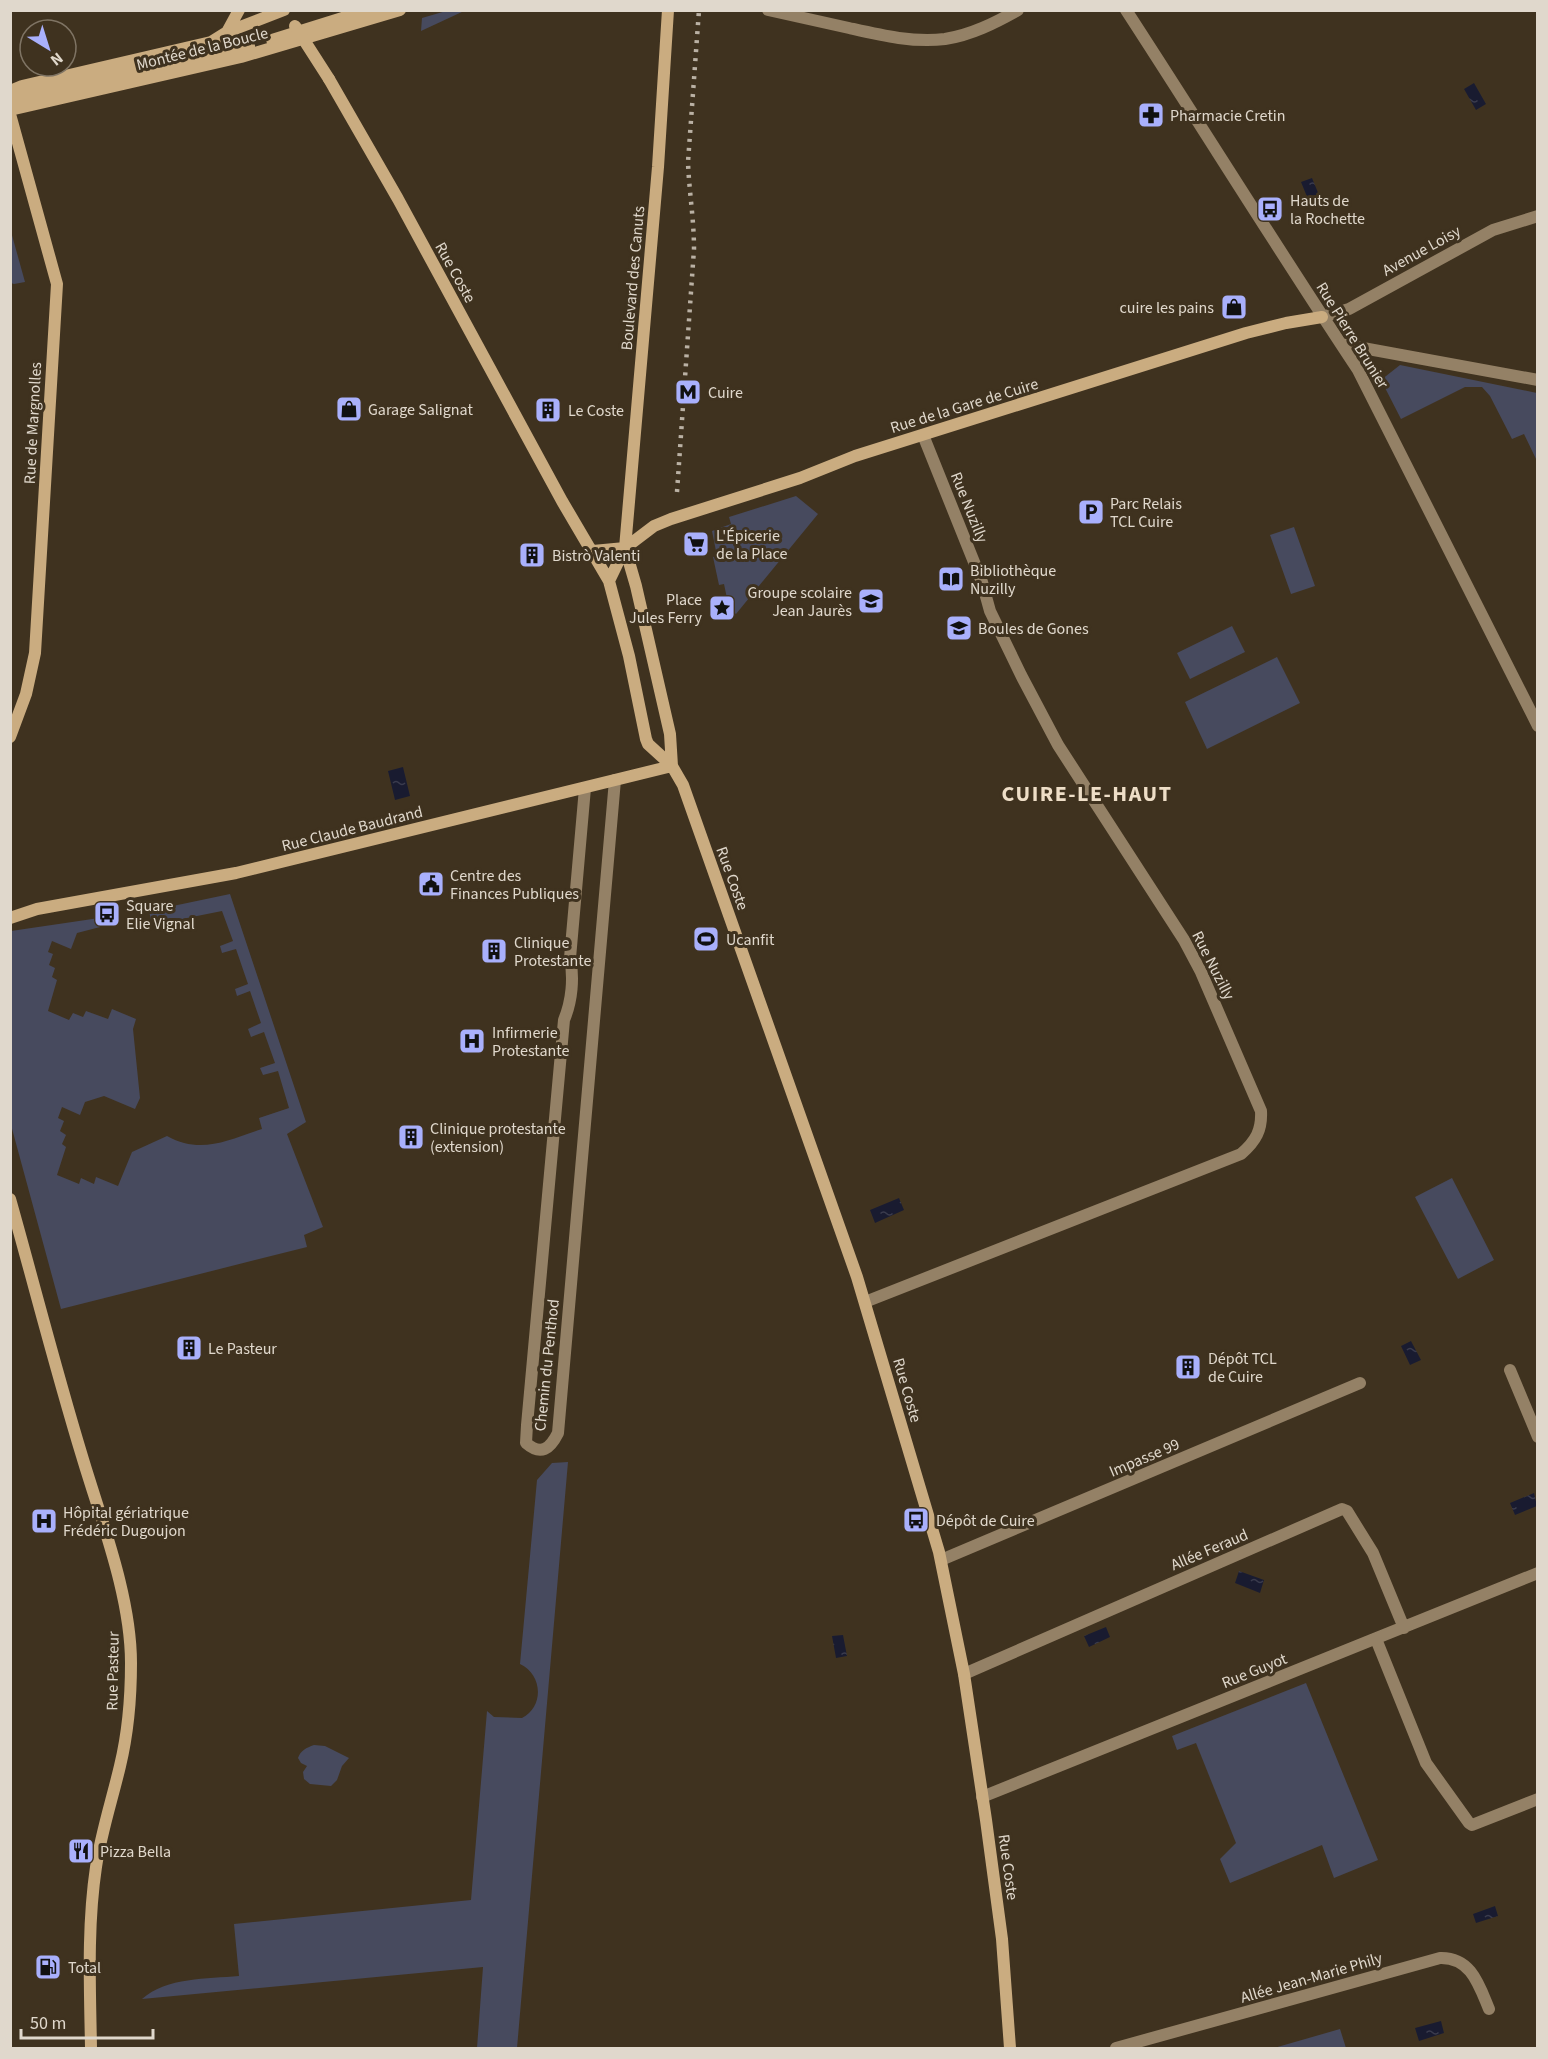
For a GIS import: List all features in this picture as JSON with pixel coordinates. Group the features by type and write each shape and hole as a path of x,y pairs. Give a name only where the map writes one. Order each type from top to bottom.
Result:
{"street":[{"path":"227,32 239,10"},
{"path":"10,91 22,86 211,42 227,32 285,10"},
{"name":"Rue Coste","path":"285,10 398,199 562,501 609,580 629,656 646,739 672,766 682,785 814,1153 865,1302 941,1560 964,1674 982,1797 1002,1940 1010,2049"},
{"name":"Montée de la Boucle","path":"10,98 243,48 368,10"},
{"name":"Montée de la Boucle","path":"10,112 241,57 400,10"},
{"name":"Boulevard des Canuts","path":"625,548 658,168 668,10"},
{"path":"768,10 880,35 924,40 967,34 999,21 1017,10"},
{"name":"Rue Pierre Brunier","path":"1126,10 1365,381 1538,726"},
{"name":"Rue de Margnolles","path":"10,112 17,152 57,284 35,653 26,694 10,737"},
{"name":"Avenue Loisy","path":"1322,317 1349,309 1493,230 1538,216"},
{"name":"Rue de la Gare de Cuire","path":"625,548 654,526 671,519 800,478 855,456 1246,333 1322,317"},
{"path":"1341,344 1538,380"},
{"name":"Rue Nuzilly","path":"865,1302 1241,1154 1256,1139 1262,1122 1261,1111 1201,972 1184,940 1058,745 1021,675 990,611 982,582 924,435"},
{"path":"593,551 625,548"},
{"path":"609,580 625,548"},
{"name":"Rue Coste","path":"625,548 670,734 672,766"},
{"name":"Rue Claude Baudrand","path":"10,918 37,909 236,873 672,766"},
{"name":"Chemin du Penthod","path":"585,788 570,958 573,972 569,1007 564,1020 527,1425 526,1443 534,1450 543,1450 552,1445 558,1433 615,780"},
{"name":"Rue Claude Baudrand","path":"10,909 37,909"},
{"name":"Rue Pasteur","path":"10,1199 75,1434 123,1595 130,1632 128,1717 120,1764 98,1858 93,1897 90,2003 92,2049"},
{"path":"1510,1370 1538,1437"},
{"name":"Impasse 99","path":"941,1560 1360,1383"},
{"name":"Allée Feraud","path":"964,1674 1342,1509 1347,1511 1373,1553 1404,1628"},
{"name":"Rue Guyot","path":"982,1797 1538,1574"},
{"path":"1376,1639 1426,1763 1469,1823 1472,1825 1538,1799"},
{"name":"Allée Jean-Marie Phily","path":"1116,2049 1440,1958 1451,1957 1463,1962 1470,1970 1489,2009"}],"shaded area":[{"path":"446,11 464,11 421,31 422,18"},
{"path":"10,228 25,282 14,284 11,283"},
{"path":"1400,365 1537,393 1537,461 1524,434 1512,439 1490,396 1482,387 1465,387 1401,419 1381,380"},
{"path":"796,496 818,514 736,614 729,608 724,584 719,585 713,557 717,556 712,531 731,524 729,517"},
{"path":"1294,527 1315,586 1291,594 1270,535"},
{"path":"1232,626 1245,652 1190,679 1177,653"},
{"path":"1277,657 1300,703 1207,749 1185,702"},
{"path":"230,894 306,1122 287,1134 323,1227 304,1235 307,1247 61,1309 11,1125 11,931 106,917 104,926 77,933 71,949 52,941 48,952 53,954 49,965 55,968 52,977 57,980 48,1011 69,1020 73,1013 83,1017 86,1011 108,1019 112,1009 136,1019 133,1029 140,1098 135,1109 104,1096 85,1102 80,1115 62,1107 58,1118 64,1121 60,1131 66,1135 62,1144 66,1147 57,1175 79,1184 81,1178 94,1184 96,1177 118,1186 132,1152 167,1136 179,1142 214,1144 262,1129 259,1118 289,1108 278,1071 263,1075 260,1068 275,1063 264,1032 251,1037 248,1029 261,1023 250,991 237,996 235,989 248,984 236,949 222,953 220,946 233,941 222,911 152,925 149,911"},
{"path":"1452,1178 1494,1260 1458,1279 1415,1197"},
{"path":"568,1462 517,2048 477,2048 483,1967 142,1999 152,1992 175,1983 239,1976 234,1924 471,1900 487,1711 494,1717 522,1718 529,1713 537,1698 538,1690 533,1675 520,1664 537,1480 552,1463"},
{"path":"1306,1683 1378,1860 1334,1878 1322,1845 1230,1883 1220,1859 1236,1843 1196,1743 1177,1750 1172,1736"},
{"path":"314,1745 325,1746 349,1758 342,1766 337,1780 331,1786 310,1784 304,1779 303,1772 307,1766 298,1758 304,1750"},
{"path":"1340,2029 1346,2048 1274,2048"}],"water":[{"path":"1474,83 1486,104 1476,110 1464,89"},
{"path":"1312,178 1321,200 1310,204 1301,182"},
{"path":"403,767 410,796 395,800 388,771"},
{"path":"899,1198 904,1210 875,1223 870,1210"},
{"path":"1411,1341 1421,1360 1410,1365 1401,1346"},
{"path":"1534,1493 1537,1506 1515,1515 1510,1503"},
{"path":"1239,1571 1264,1580 1260,1593 1235,1583"},
{"path":"1106,1627 1110,1637 1089,1647 1084,1636"},
{"path":"843,1635 847,1656 836,1658 832,1636"},
{"path":"1495,1906 1498,1916 1476,1923 1473,1914"},
{"path":"1441,2021 1444,2033 1419,2041 1415,2028"}],"railway":[{"path":"677,492 694,249 688,162 699,10"}],"place":[{"name":"Pharmacie Cretin","path":"1151,115"},
{"name":"Hauts de la Rochette","path":"1270,209"},
{"name":"cuire les pains","path":"1234,307"},
{"name":"Cuire","path":"688,392"},
{"name":"Garage Salignat","path":"349,409"},
{"name":"Le Coste","path":"548,410"},
{"name":"Parc Relais TCL Cuire","path":"1091,512"},
{"name":"L'Épicerie de la Place","path":"696,544"},
{"name":"Bistrò Valenti","path":"532,555"},
{"name":"Bibliothèque Nuzilly","path":"951,579"},
{"name":"Groupe scolaire Jean Jaurès","path":"871,601"},
{"name":"Place Jules Ferry","path":"722,608"},
{"name":"Boules de Gones","path":"959,628"},
{"name":"Centre des Finances Publiques","path":"431,884"},
{"name":"Square Elie Vignal","path":"107,914"},
{"name":"Ucanfit","path":"706,939"},
{"name":"Clinique Protestante","path":"494,951"},
{"name":"Infirmerie Protestante","path":"472,1041"},
{"name":"Clinique protestante (extension)","path":"411,1137"},
{"name":"Le Pasteur","path":"189,1348"},
{"name":"Dépôt TCL de Cuire","path":"1188,1367"},
{"name":"Dépôt de Cuire","path":"916,1520"},
{"name":"Hôpital gériatrique Frédéric Dugoujon","path":"44,1521"},
{"name":"Pizza Bella","path":"81,1851"},
{"name":"Total","path":"48,1967"}],"district":[{"name":"CUIRE-LE-HAUT","path":"1087,793"}]}
